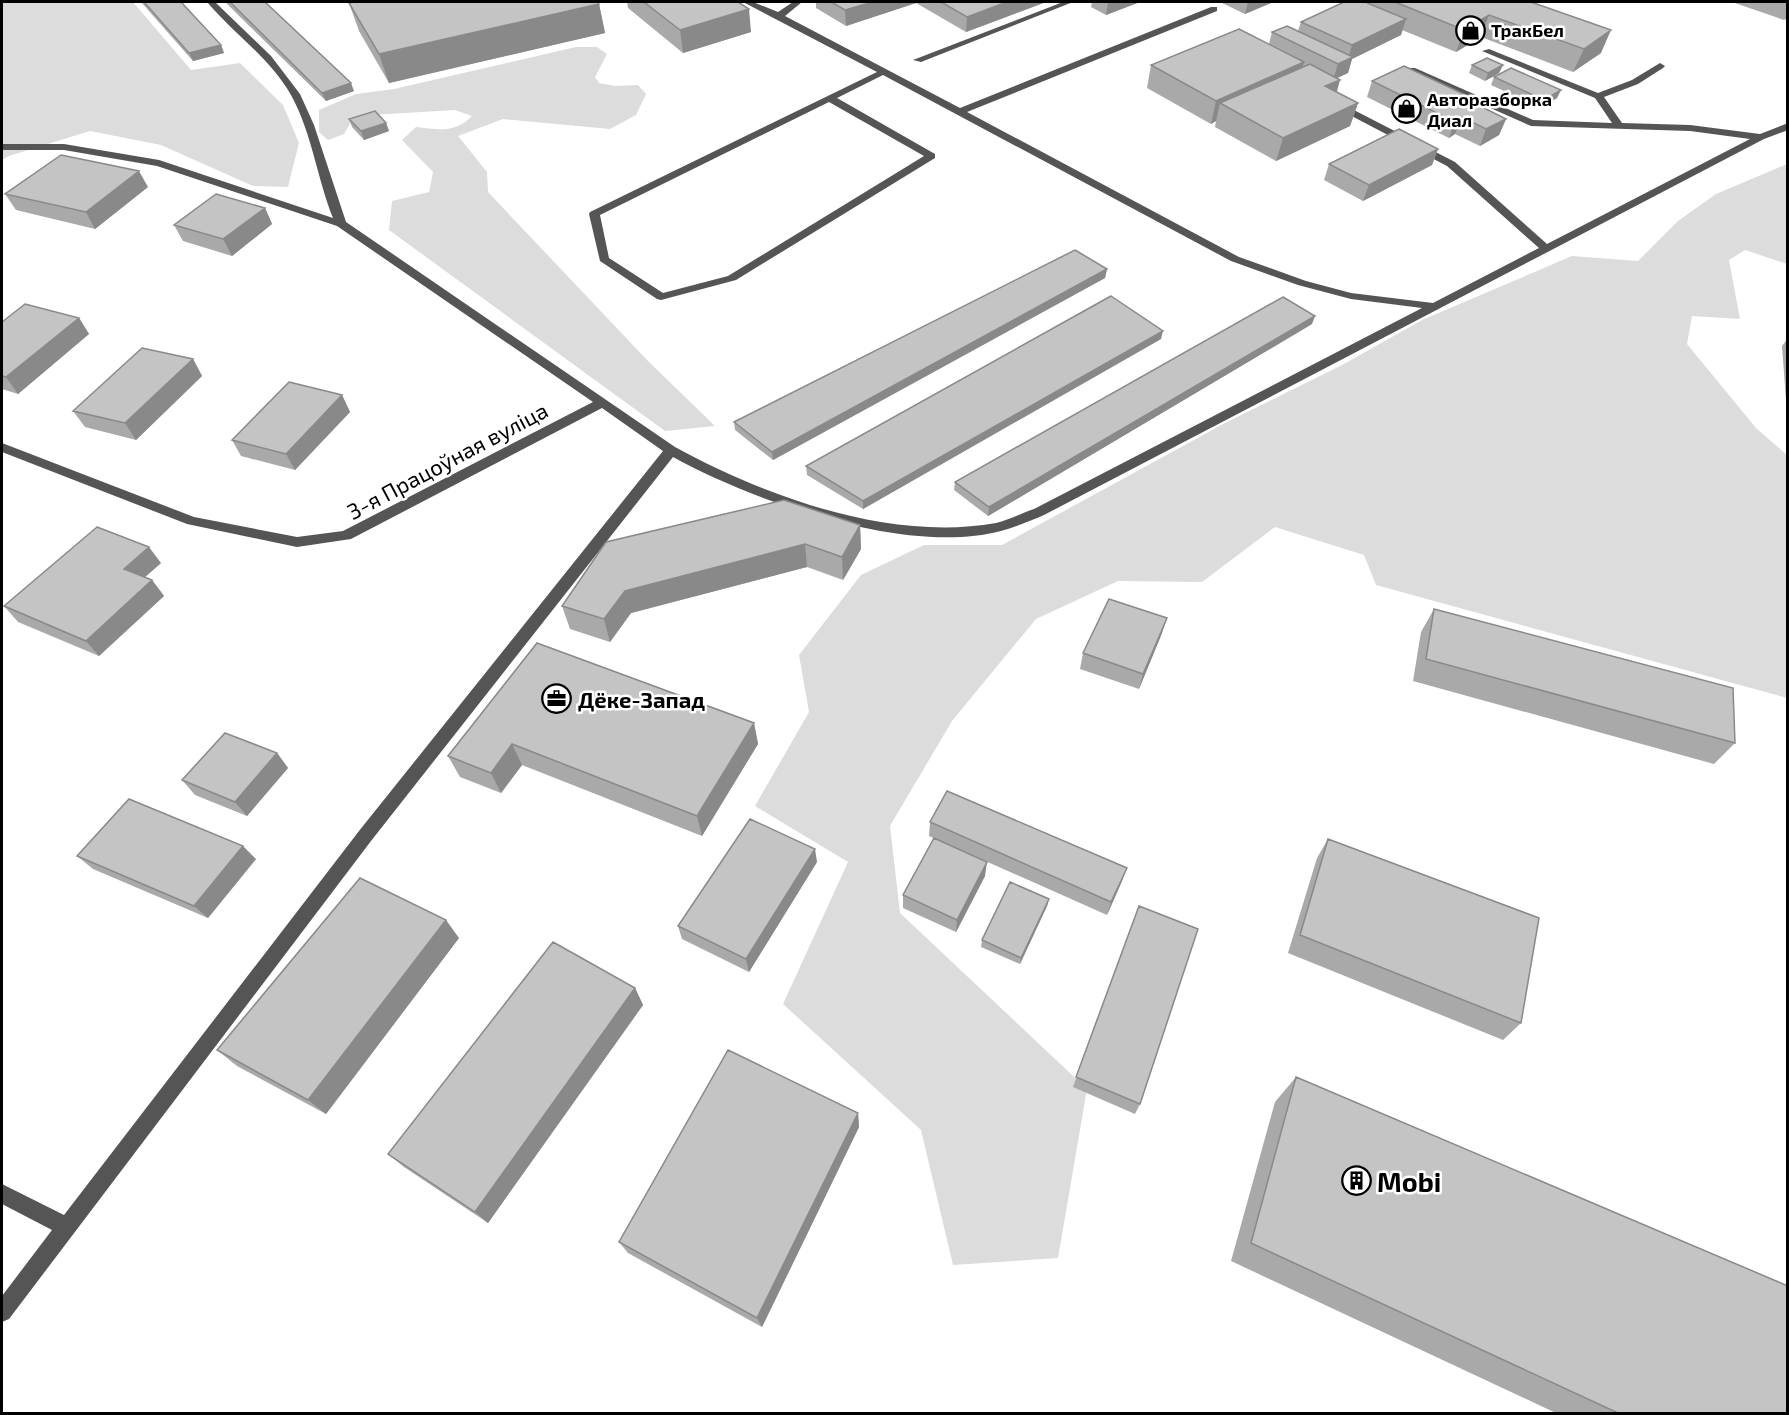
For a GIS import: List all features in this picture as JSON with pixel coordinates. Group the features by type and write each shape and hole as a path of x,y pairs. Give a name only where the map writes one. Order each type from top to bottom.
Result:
{"street":[{"path":"211,2 258,49 295,93 315,141 330,200 341,224"},
{"path":"747,2 779,16 1235,259 1302,283 1351,296 1433,306"},
{"path":"779,16 798,2"},
{"path":"918,60 1069,2"},
{"path":"958,112 1214,9"},
{"path":"1486,51 1598,96 1617,124"},
{"path":"1598,96 1635,81 1660,66"},
{"path":"1412,70 1531,123 1690,128 1761,137"},
{"path":"829,98 931,156 732,278 661,297 604,259 594,214 829,98 883,72"},
{"path":"1347,110 1452,164 1545,248"},
{"path":"2,147 64,147 159,163 341,224 600,404 670,450 709,471 814,510 867,524 958,532 999,527 1039,512 1545,248 1761,137 1788,126"},
{"name":"3-я Працоўная вуліца","path":"2,447 192,522 297,542 346,536 600,404"},
{"path":"2,1312 365,836 670,450"},
{"path":"2,1194 68,1227"}],"shaded area":[{"path":"2,2 133,2 191,70 240,63 283,105 299,143 288,187 253,186 161,145 90,131 2,160"},
{"path":"576,47 597,47 607,54 595,77 599,83 615,86 638,85 646,94 636,115 610,129 503,119 458,136 487,172 488,192 647,360 715,426 665,431 389,230 392,201 429,192 433,172 402,140 416,127 453,128 472,116 455,110 371,115 351,122 344,134 328,140 319,132 319,110 356,94 394,89"},
{"path":"1787,164 1787,264 1745,250 1729,260 1740,319 1692,316 1687,344 1756,428 1787,455 1787,698 1376,585 1364,555 1275,527 1202,582 1118,581 1036,619 952,721 890,826 900,913 1087,1089 1058,1258 953,1265 921,1130 783,1004 848,862 755,806 809,712 799,655 861,575 924,545 1002,545 1225,423 1344,364 1422,320 1572,256 1638,261 1678,221 1716,194"}],"building":[{"path":"144,2 181,2 221,45 189,53"},
{"path":"230,2 265,2 351,83 322,93"},
{"path":"597,2 599,4 379,54 349,3"},
{"path":"644,2 738,2 749,9 680,30"},
{"path":"831,2 873,2 845,10"},
{"path":"941,2 1007,2 967,17"},
{"path":"1344,2 1365,2 1406,19 1352,45 1301,22"},
{"path":"1395,2 1531,2 1611,30 1584,49 1489,15 1464,30"},
{"path":"1287,26 1353,57 1338,64 1272,32"},
{"path":"1239,29 1304,62 1216,101 1151,65"},
{"path":"1487,58 1503,65 1488,73 1472,65"},
{"path":"1310,64 1340,80 1325,86 1358,103 1283,138 1220,103"},
{"path":"1404,66 1487,105 1482,107 1506,119 1486,129 1462,117 1455,122 1372,81"},
{"path":"1511,68 1561,90 1544,100 1494,77"},
{"path":"375,111 386,123 361,131 349,119"},
{"path":"1399,129 1438,149 1369,185 1329,164"},
{"path":"61,155 139,171 86,212 5,194"},
{"path":"216,194 265,208 223,239 174,225"},
{"path":"1075,250 1107,269 772,452 734,422"},
{"path":"1111,296 1163,331 863,501 806,466"},
{"path":"1283,297 1315,316 989,507 955,482"},
{"path":"25,304 79,318 6,377 2,376 2,322"},
{"path":"142,348 193,359 125,423 73,411"},
{"path":"289,382 342,395 286,454 232,440"},
{"path":"784,500 860,525 842,557 805,544 625,591 604,619 562,606 606,542"},
{"path":"97,527 149,547 124,569 152,580 86,641 4,606"},
{"path":"1109,599 1167,618 1143,674 1083,653"},
{"path":"1434,609 1733,688 1735,743 1426,659"},
{"path":"537,643 754,723 697,816 512,744 491,773 448,756"},
{"path":"225,733 277,753 235,802 182,780"},
{"path":"947,791 1127,868 1111,902 930,822"},
{"path":"129,799 243,846 194,906 77,856"},
{"path":"750,819 815,849 746,959 678,926"},
{"path":"934,838 987,862 957,920 903,895"},
{"path":"1328,839 1539,918 1521,1023 1300,935"},
{"path":"360,878 446,920 308,1100 217,1050"},
{"path":"1010,882 1049,899 1021,958 982,940"},
{"path":"1139,906 1198,929 1140,1104 1076,1077"},
{"path":"553,942 635,988 475,1212 388,1154"},
{"path":"728,1050 858,1113 757,1318 619,1242"},
{"name":"Mobi","path":"1296,1077 1788,1286 1788,1413 1618,1413 1251,1243"}],"place":[{"name":"ТракБел","path":"1470,30"},
{"name":"Авторазборка Диал","path":"1406,109"},
{"name":"Дёке-Запад","path":"557,699"},
{"name":"Mobi","path":"1356,1181"}]}
